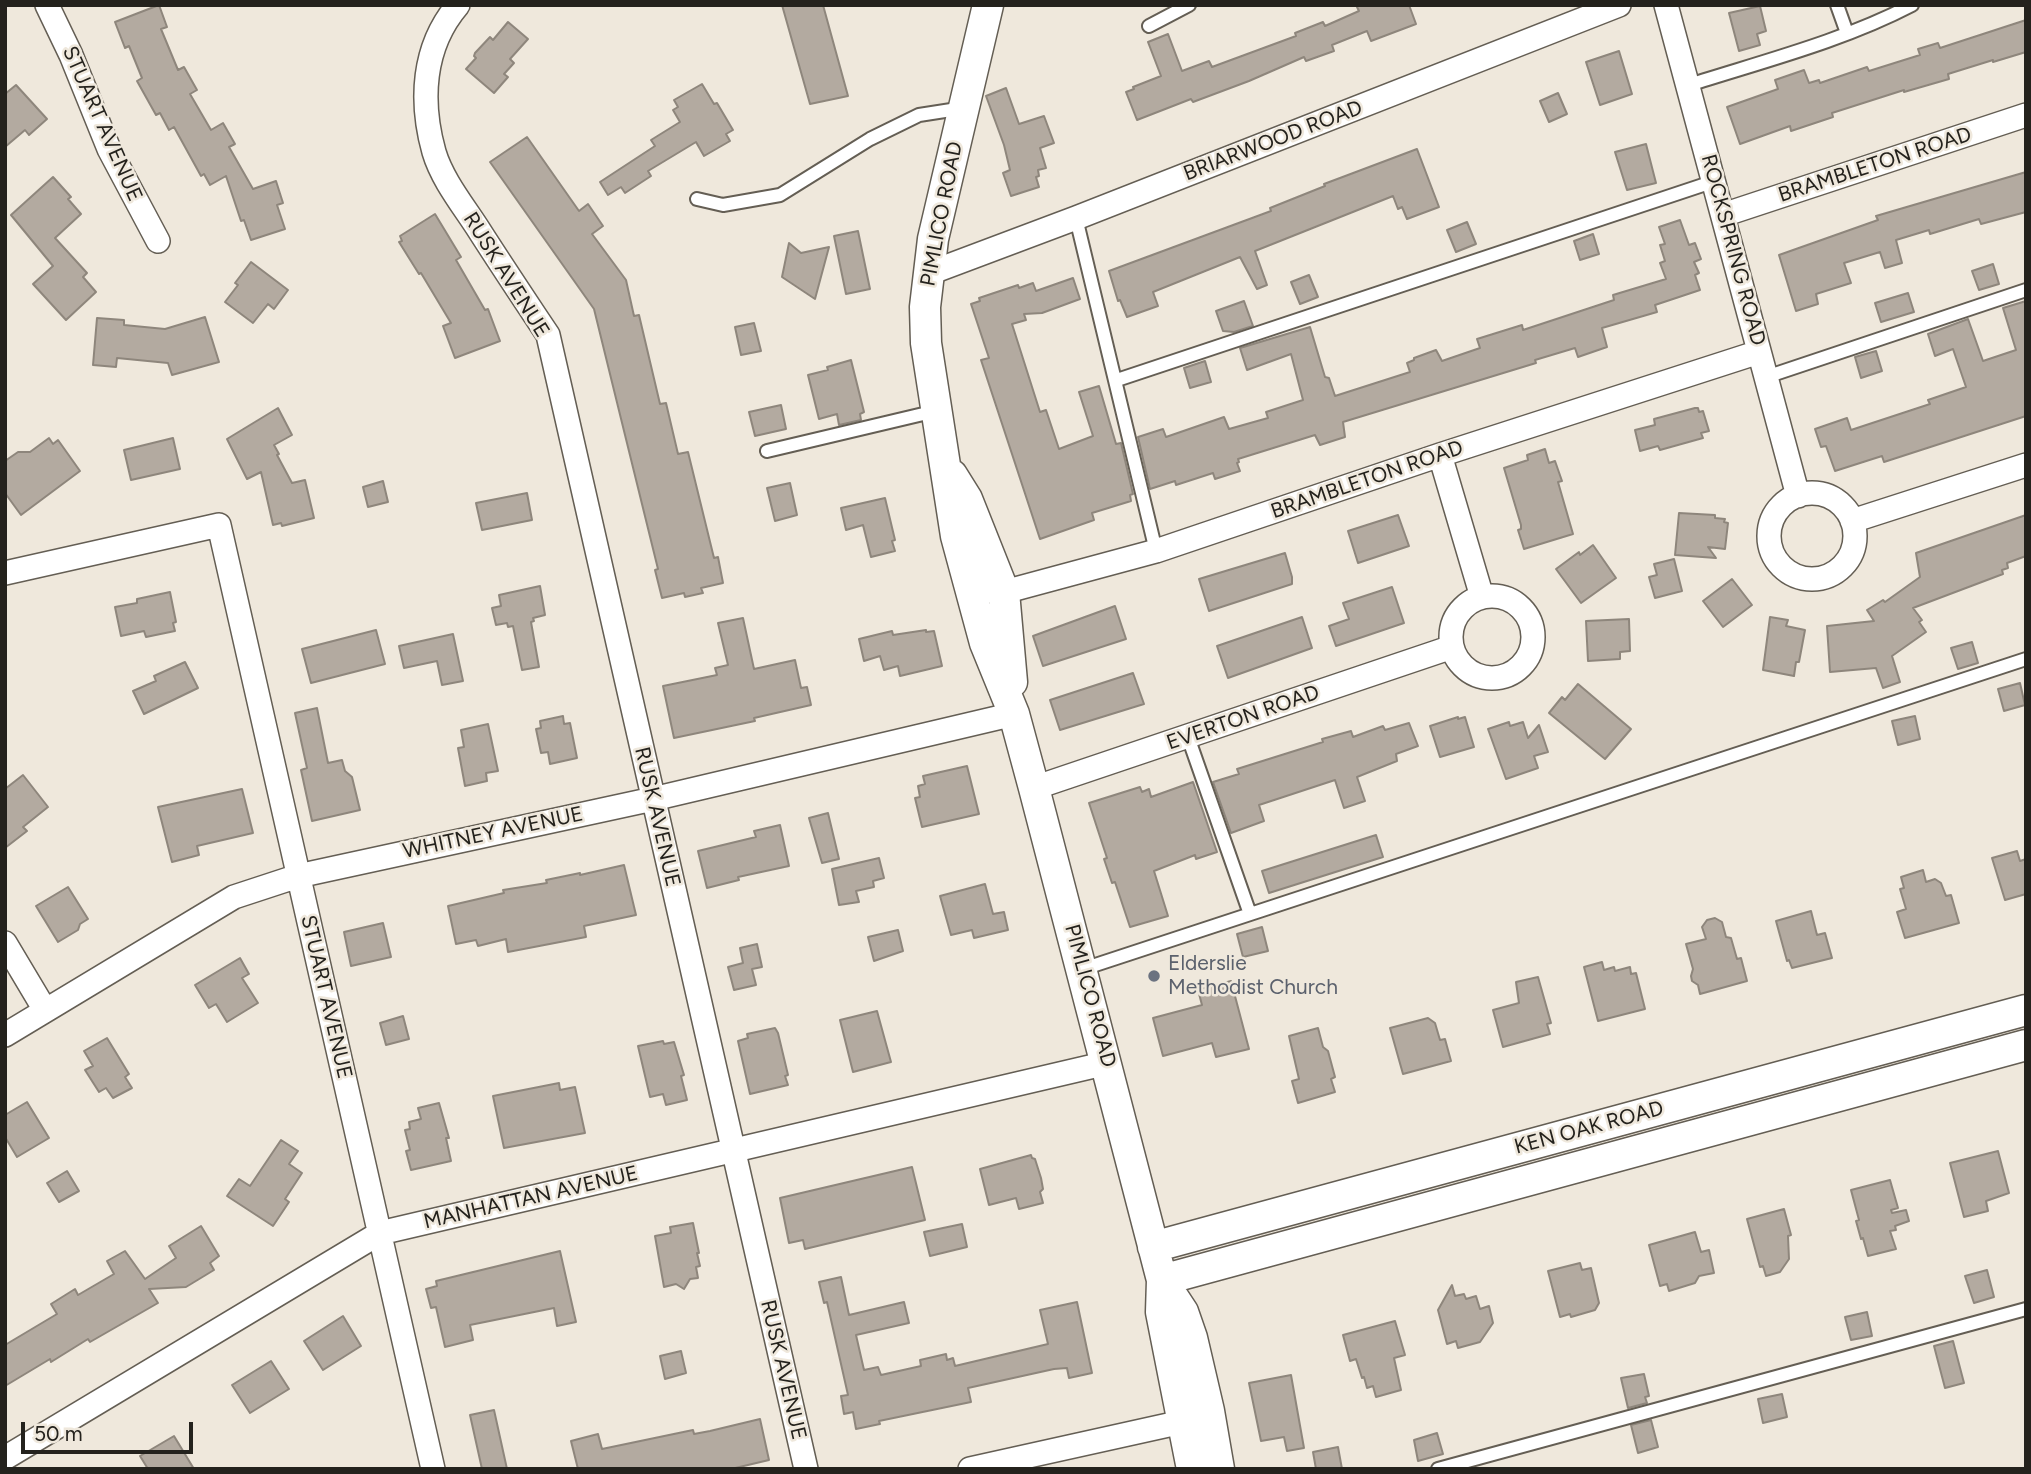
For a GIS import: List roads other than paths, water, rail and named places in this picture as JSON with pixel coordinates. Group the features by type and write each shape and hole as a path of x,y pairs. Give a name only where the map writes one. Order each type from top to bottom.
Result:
{"street":[{"name":"STUART AVENUE","path":"47,5 71,55 109,149 158,241"},
{"name":"RUSK AVENUE","path":"458,5 439,33 426,73 428,118 435,154 452,189 548,335 806,1469"},
{"name":"PIMLICO ROAD","path":"988,5 927,274 926,343 953,522 985,643 1014,714 1083,969 1162,1280 1161,1312 1192,1469"},
{"name":"BRIARWOOD ROAD","path":"927,274 1619,5"},
{"name":"ROCKSPRING ROAD","path":"1667,5 1798,496"},
{"name":"BRAMBLETON ROAD","path":"1723,215 2026,114"},
{"name":"BRAMBLETON ROAD","path":"972,590 1004,592 1156,551 1440,455 1759,352"},
{"path":"1440,455 1482,597"},
{"path":"1852,522 2026,465"},
{"name":"PIMLICO ROAD","path":"946,467 967,499 1004,592 1014,714"},
{"path":"1808,494 1831,498 1842,505 1852,522 1854,543 1849,558 1840,569 1826,577 1798,577 1784,569 1770,548 1769,531 1773,518 1780,508 1798,496 1808,494"},
{"name":"STUART AVENUE","path":"5,573 219,525 433,1469"},
{"path":"1482,597 1507,598 1525,612 1530,620 1534,639 1529,655 1514,672 1498,678 1480,676 1466,669 1452,647 1452,627 1459,612 1470,602 1482,597"},
{"name":"EVERTON ROAD","path":"1034,788 1452,647"},
{"name":"WHITNEY AVENUE","path":"5,1035 234,897 298,876 653,799 1014,714"},
{"path":"5,943 45,1010"},
{"name":"KEN OAK ROAD","path":"1153,1247 2026,1010"},
{"name":"KEN OAK ROAD","path":"1162,1280 2026,1045"},
{"name":"MANHATTAN AVENUE","path":"5,1458 380,1233 1107,1063"},
{"name":"PIMLICO ROAD","path":"1162,1280 1184,1312 1219,1469"},
{"path":"970,1469 1182,1422 1205,1398"}],"lane":[{"path":"1149,26 1189,5"},
{"path":"1837,5 1847,33"},
{"path":"1689,85 1847,33 1886,19 1912,5"},
{"path":"697,199 723,205 779,195 870,139 919,115 964,108"},
{"path":"1116,380 1715,181"},
{"path":"1076,218 1156,551"},
{"path":"1766,377 2026,290"},
{"path":"767,451 937,411"},
{"path":"1083,969 2026,659"},
{"path":"1188,737 1250,914"},
{"path":"1438,1469 2026,1309"}],"place":[{"name":"Elderslie Methodist Church","path":"1154,976"}]}
